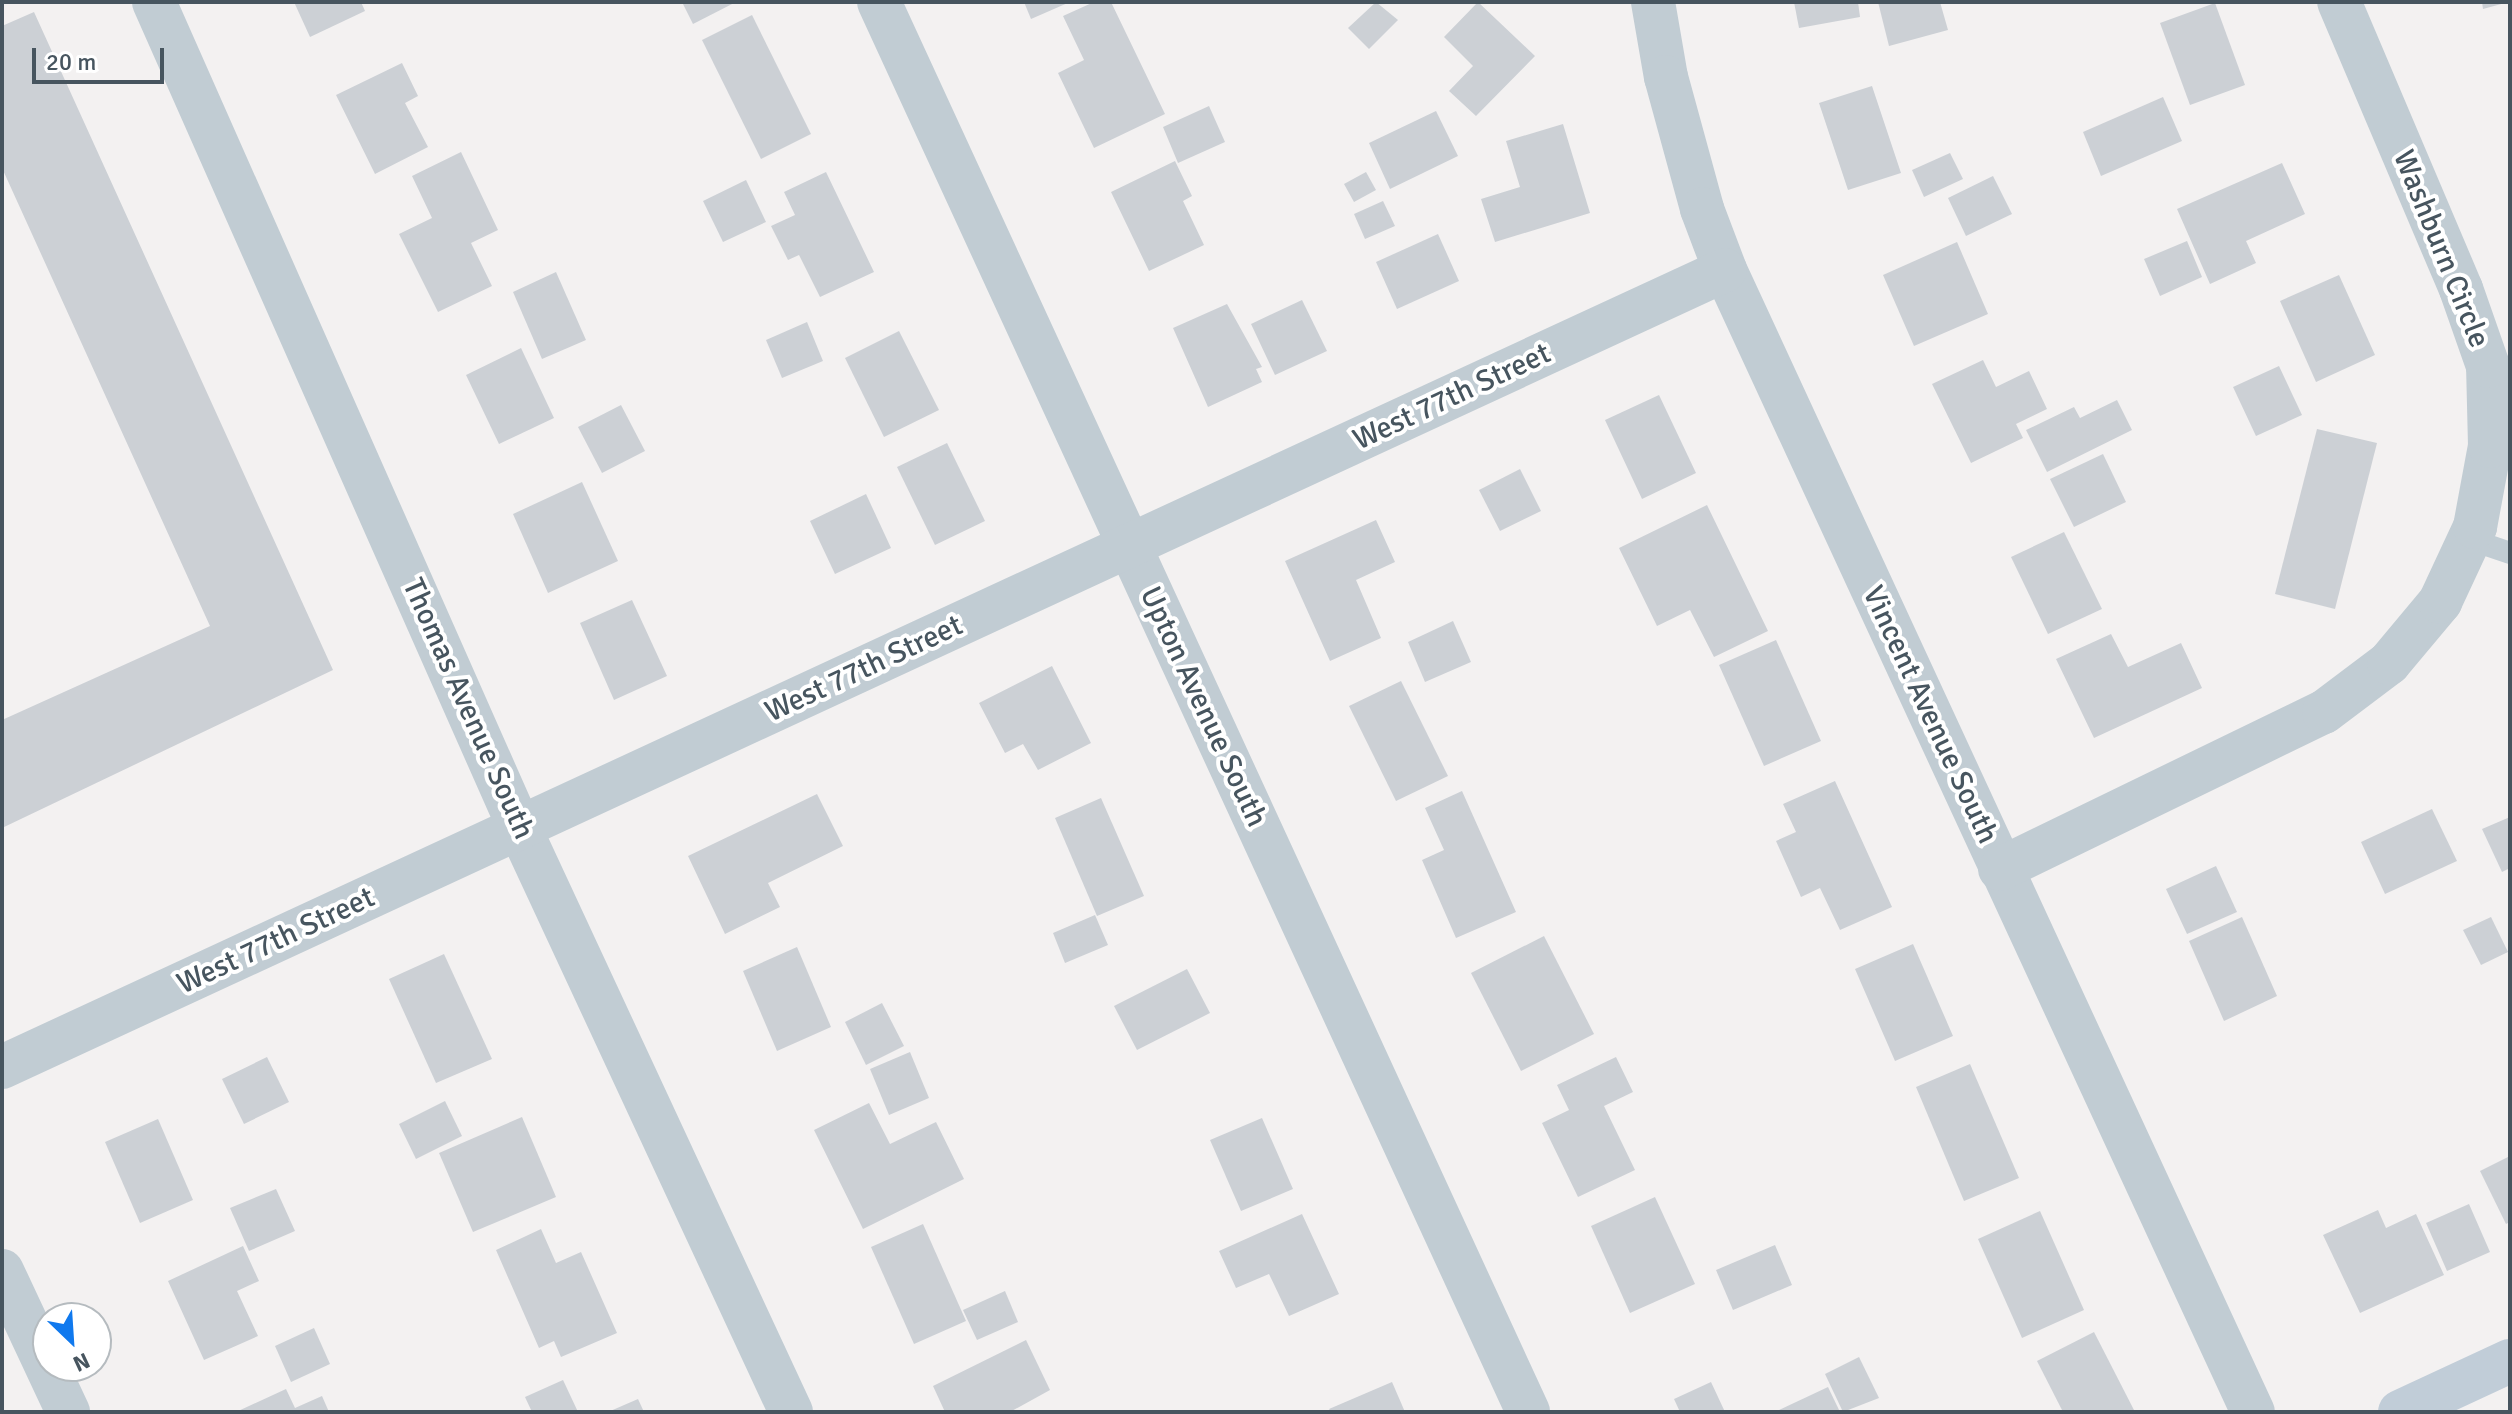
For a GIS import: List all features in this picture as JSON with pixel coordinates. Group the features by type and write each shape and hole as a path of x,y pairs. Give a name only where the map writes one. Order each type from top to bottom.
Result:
{"street":[{"name":"Thomas Avenue South","path":"154,2 520,829 791,1412"},
{"name":"Upton Avenue South","path":"879,2 1528,1412"},
{"name":"Vincent Avenue South","path":"1653,2 1670,92 1702,209 1725,270 2253,1412"},
{"name":"Washburn Circle","path":"2000,869 2324,712 2389,663 2440,602 2469,539 2490,446 2488,366 2339,2"},
{"name":"West 77th Street","path":"2,1067 1725,270"},
{"path":"2,1271 68,1412"},
{"path":"2400,1412 2510,1361"}],"lane":[{"path":"2469,539 2510,553"}],"building":[{"path":"294,2 361,2 365,11 310,37"},
{"path":"682,2 736,2 693,24"},
{"path":"1024,2 1070,2 1031,19"},
{"path":"1094,2 1111,2 1165,114 1094,148 1058,73 1084,60 1063,16"},
{"path":"1376,2 1398,20 1369,49 1348,28"},
{"path":"1478,2 1535,56 1476,116 1449,91 1473,66 1444,37"},
{"path":"1794,2 1858,2 1860,17 1799,28"},
{"path":"1878,2 1940,2 1948,30 1889,46"},
{"path":"2482,2 2505,2 2505,3 2483,9"},
{"path":"2215,3 2245,85 2190,105 2160,23"},
{"path":"34,12 333,670 2,828 2,720 210,626 2,168 2,26"},
{"path":"752,15 811,134 761,159 702,40"},
{"path":"402,63 418,96 405,103 428,147 375,174 336,95"},
{"path":"1872,86 1901,173 1848,190 1819,103"},
{"path":"2163,97 2182,141 2101,176 2083,132"},
{"path":"1209,106 1225,142 1178,163 1163,127"},
{"path":"1436,111 1458,156 1390,189 1369,143"},
{"path":"1563,124 1590,213 1495,242 1481,199 1520,187 1506,141"},
{"path":"461,152 498,230 471,243 492,286 438,312 399,234 432,218 412,176"},
{"path":"1950,153 1963,179 1924,197 1912,170"},
{"path":"1175,161 1192,196 1183,201 1204,245 1149,271 1111,192"},
{"path":"2282,163 2305,214 2246,241 2256,263 2210,284 2177,209"},
{"path":"826,172 874,272 820,297 799,255 788,260 771,226 795,215 784,192"},
{"path":"1366,172 1376,190 1354,202 1344,184"},
{"path":"1993,176 2012,214 1966,236 1948,198"},
{"path":"746,180 766,222 723,242 703,201"},
{"path":"1383,201 1395,226 1365,239 1354,214"},
{"path":"1438,234 1459,281 1397,309 1376,262"},
{"path":"2187,241 2202,277 2160,296 2144,259"},
{"path":"1957,242 1988,314 1914,346 1883,275"},
{"path":"556,272 586,340 542,359 513,292"},
{"path":"2339,275 2375,355 2316,382 2280,301"},
{"path":"1302,300 1327,351 1275,375 1251,324"},
{"path":"1227,304 1262,367 1256,369 1262,382 1208,407 1173,328"},
{"path":"807,322 823,361 782,378 766,340"},
{"path":"899,331 939,410 884,437 845,358"},
{"path":"521,348 554,418 499,444 466,375"},
{"path":"1983,360 1996,387 2029,371 2047,409 2016,424 2023,438 1971,463 1932,384"},
{"path":"2279,366 2302,415 2256,436 2233,387"},
{"path":"1659,395 1696,473 1642,499 1605,420"},
{"path":"2117,400 2132,430 2047,472 2026,430 2074,407 2080,418"},
{"path":"621,405 645,451 602,473 578,427"},
{"path":"2317,429 2377,443 2335,609 2275,594"},
{"path":"947,443 985,521 935,545 897,467"},
{"path":"2103,454 2126,502 2074,527 2050,479"},
{"path":"1520,469 1541,511 1500,531 1479,490"},
{"path":"582,482 618,561 548,593 513,514"},
{"path":"866,494 891,548 835,574 810,521"},
{"path":"1707,505 1768,631 1714,657 1690,610 1657,626 1619,548"},
{"path":"1376,520 1395,562 1356,580 1381,638 1330,661 1285,561"},
{"path":"2064,532 2102,609 2048,634 2011,557"},
{"path":"632,600 667,676 614,700 580,623"},
{"path":"1453,621 1471,662 1425,682 1408,642"},
{"path":"2111,634 2128,667 2181,643 2202,688 2094,738 2056,659"},
{"path":"1776,640 1821,741 1764,766 1719,665"},
{"path":"1052,666 1091,743 1038,770 1023,744 1005,753 979,703"},
{"path":"1401,681 1448,776 1396,801 1349,706"},
{"path":"1835,781 1892,907 1840,930 1820,888 1801,897 1776,841 1796,832 1783,804"},
{"path":"1462,791 1516,912 1456,938 1422,860 1444,850 1425,808"},
{"path":"817,794 843,846 768,883 780,907 725,934 688,856"},
{"path":"1101,798 1144,896 1097,916 1055,818"},
{"path":"2432,809 2457,861 2385,894 2361,842"},
{"path":"2510,817 2510,868 2502,872 2482,829"},
{"path":"2216,866 2237,912 2187,934 2166,889"},
{"path":"1095,915 1108,945 1065,963 1053,933"},
{"path":"2242,917 2277,996 2224,1021 2189,941"},
{"path":"2491,917 2508,952 2481,965 2463,930"},
{"path":"1544,936 1594,1034 1521,1071 1471,973"},
{"path":"1913,944 1953,1036 1895,1061 1855,969"},
{"path":"797,947 831,1027 777,1051 743,971"},
{"path":"444,954 492,1059 436,1083 389,979"},
{"path":"1187,969 1210,1013 1137,1050 1114,1006"},
{"path":"882,1003 904,1046 866,1065 845,1022"},
{"path":"910,1052 929,1098 889,1115 870,1069"},
{"path":"267,1057 289,1102 244,1124 222,1079"},
{"path":"1616,1057 1633,1092 1604,1106 1635,1170 1578,1197 1542,1123 1569,1110 1557,1085"},
{"path":"1970,1064 2019,1178 1964,1201 1916,1087"},
{"path":"445,1101 462,1136 416,1159 399,1124"},
{"path":"869,1103 890,1144 936,1122 964,1179 863,1229 814,1130"},
{"path":"522,1117 556,1197 473,1232 439,1153"},
{"path":"1262,1118 1293,1189 1241,1211 1210,1140"},
{"path":"158,1119 193,1200 140,1223 105,1142"},
{"path":"2510,1156 2510,1222 2506,1224 2480,1171"},
{"path":"276,1189 295,1231 249,1251 230,1208"},
{"path":"1655,1197 1695,1284 1630,1313 1591,1226"},
{"path":"2469,1204 2490,1252 2447,1271 2426,1223"},
{"path":"2378,1210 2386,1228 2416,1214 2444,1275 2360,1313 2323,1235"},
{"path":"2040,1211 2084,1310 2022,1338 1978,1239"},
{"path":"1302,1214 1339,1294 1289,1316 1269,1274 1236,1288 1219,1251"},
{"path":"923,1224 966,1321 914,1344 871,1247"},
{"path":"541,1229 556,1263 581,1252 617,1333 561,1357 554,1341 539,1348 496,1250"},
{"path":"1775,1245 1792,1285 1733,1310 1716,1270"},
{"path":"243,1246 259,1281 237,1291 258,1336 204,1360 168,1281"},
{"path":"1005,1291 1018,1322 977,1340 963,1310"},
{"path":"314,1328 330,1364 291,1382 275,1346"},
{"path":"2094,1332 2135,1412 2063,1412 2037,1361"},
{"path":"1026,1340 1050,1390 1010,1412 945,1412 933,1386"},
{"path":"1859,1357 1879,1398 1843,1412 1825,1374"},
{"path":"563,1380 578,1412 532,1412 525,1397"},
{"path":"1392,1382 1405,1412 1331,1412 1329,1409"},
{"path":"1711,1382 1725,1412 1680,1412 1674,1399"},
{"path":"1828,1387 1840,1412 1775,1412"},
{"path":"286,1389 295,1408 322,1396 329,1412 236,1412"},
{"path":"638,1399 644,1412 608,1412"}]}
